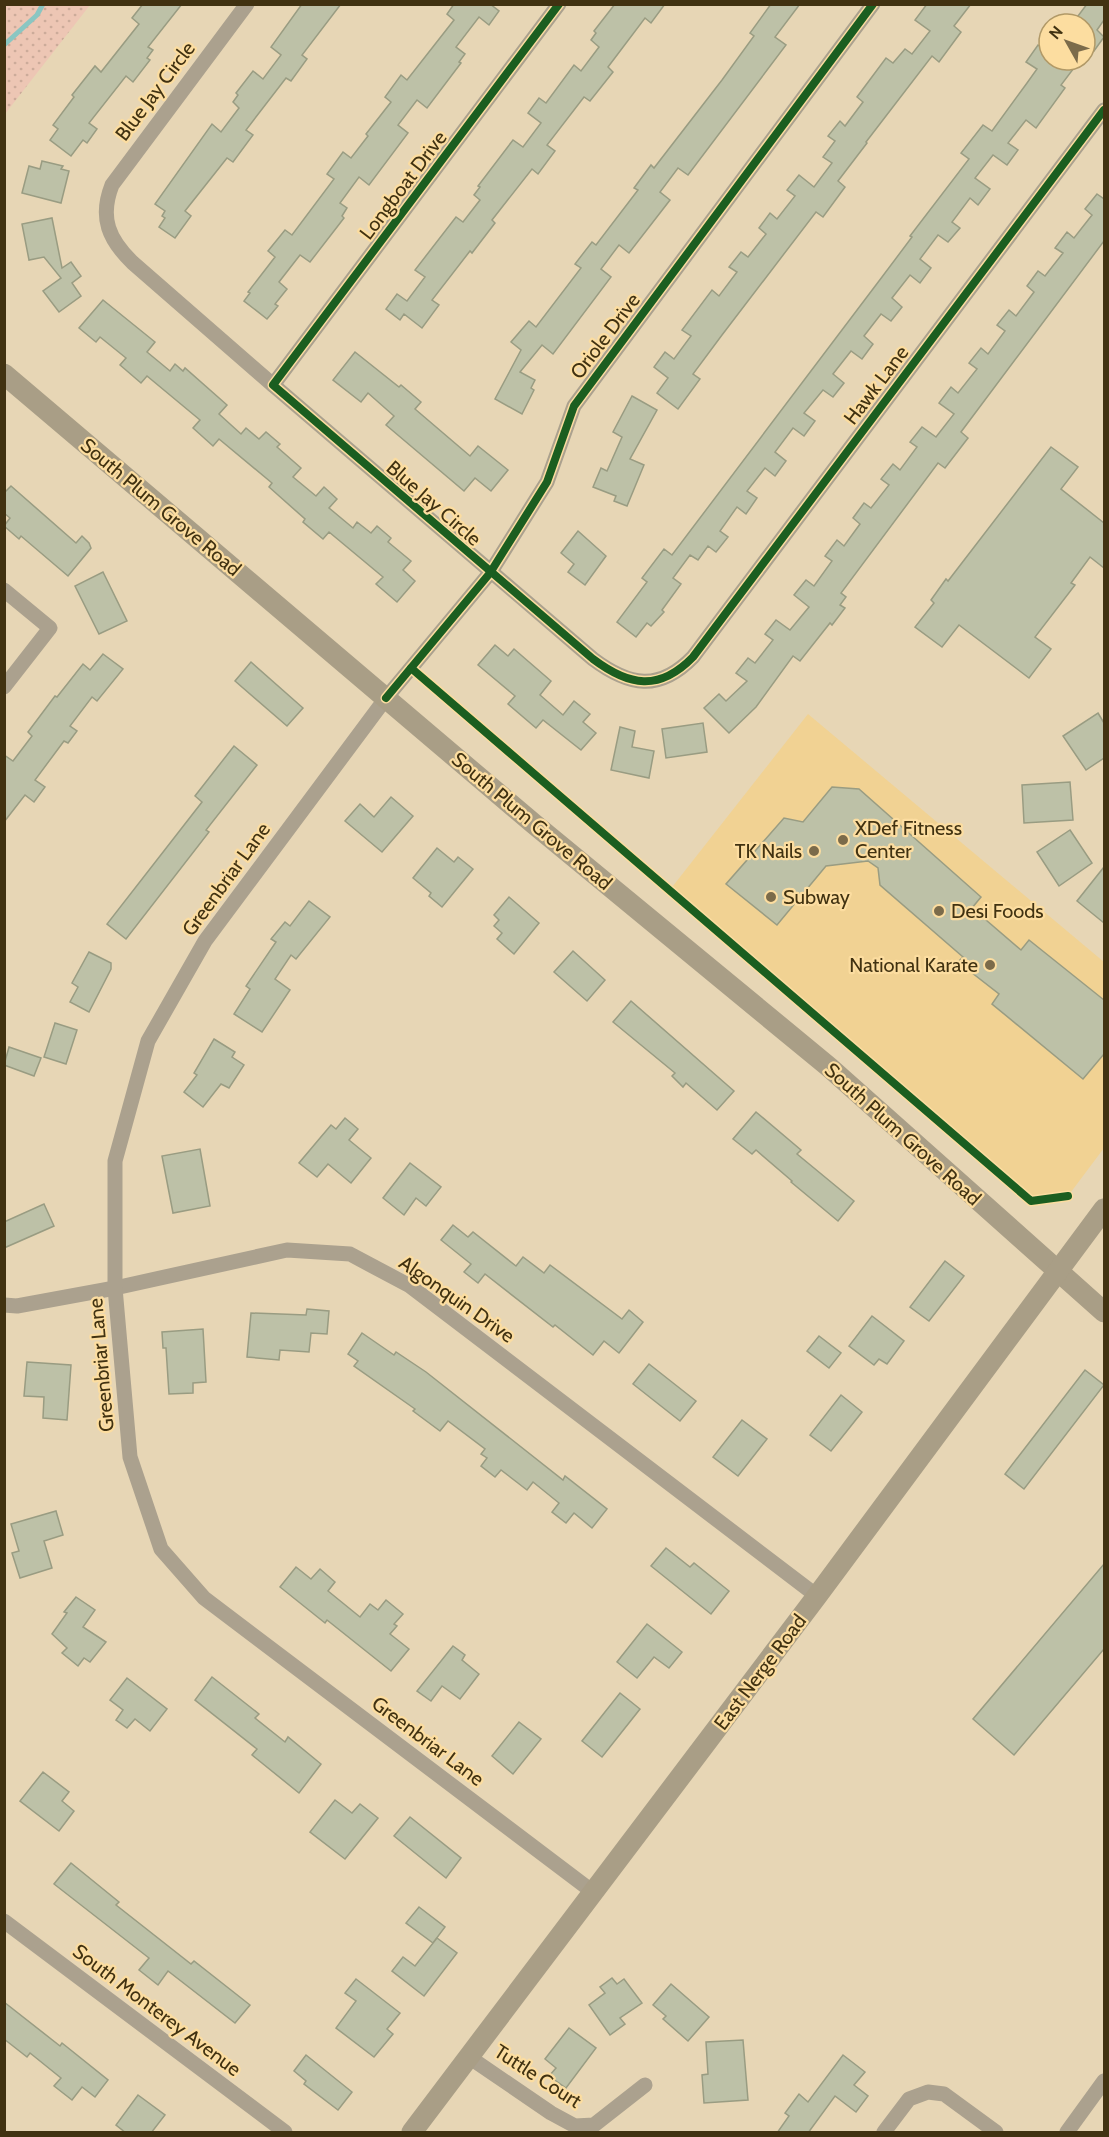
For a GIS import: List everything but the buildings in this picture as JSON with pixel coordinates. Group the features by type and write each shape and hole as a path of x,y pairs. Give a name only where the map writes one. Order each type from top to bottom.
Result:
{"street":[{"name":"Blue Jay Circle","path":"247,4 117,176 108,195 107,221 113,241 120,251 273,386 490,573 611,673 636,681 656,680 671,676"},
{"name":"Longboat Drive","path":"273,386 559,4"},
{"name":"Oriole Drive","path":"386,698 490,573 547,482 574,406 873,4"},
{"name":"Hawk Lane","path":"671,676 693,657 1104,110"},
{"name":"South Plum Grove Road","path":"4,374 534,825 826,1065 1104,1312"},
{"path":"4,590 50,628 4,687"},
{"name":"Greenbriar Lane","path":"386,698 205,941 148,1041 115,1161 114,1288 130,1457 161,1549 204,1598 593,1892"},
{"name":"East Nerge Road","path":"412,2133 817,1596 1104,1209"},
{"name":"Algonquin Drive","path":"4,1305 17,1306 114,1288 287,1250 350,1254 410,1286 817,1596"},
{"name":"South Monterey Avenue","path":"4,1921 285,2133"},
{"name":"Tuttle Court","path":"469,2056 551,2113 575,2126 594,2125 645,2085"},
{"path":"1067,2133 1104,2081"},
{"path":"884,2133 909,2099 928,2092 944,2094 996,2133"}],"shaded area":[{"path":"4,5 90,5 5,114"},
{"path":"808,714 1104,962 1104,1148 1068,1196 1031,1201 669,891"}],"waterway":[{"path":"4,45 37,15 43,4"}],"cycle path":[{"path":"559,4 273,385 593,659 619,675 631,679 644,681 668,676 693,657 1104,110"},
{"path":"386,698 490,573 547,482 574,406 873,4"},
{"path":"411,668 1031,1201 1068,1196"}],"place":[{"name":"XDef Fitness Center","path":"843,840"},
{"name":"TK Nails","path":"814,851"},
{"name":"Subway","path":"771,897"},
{"name":"Desi Foods","path":"939,911"},
{"name":"National Karate","path":"990,965"}]}
